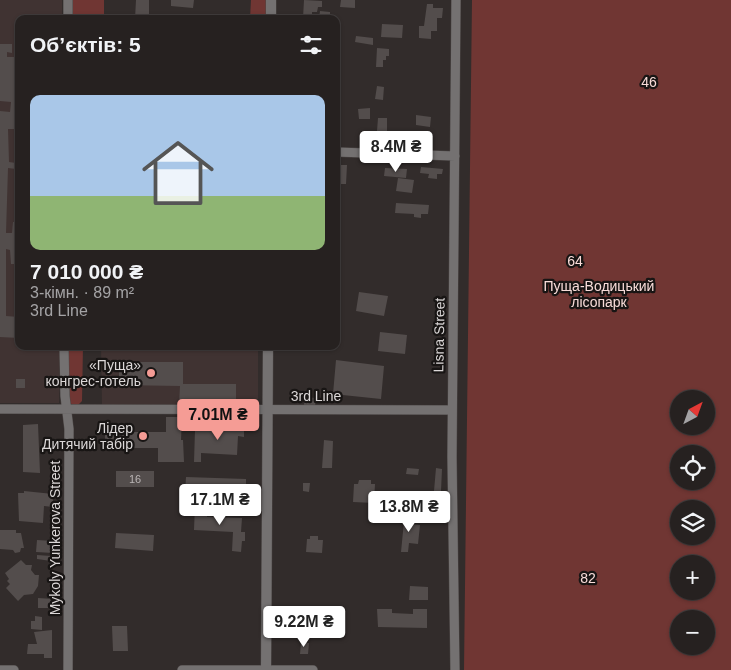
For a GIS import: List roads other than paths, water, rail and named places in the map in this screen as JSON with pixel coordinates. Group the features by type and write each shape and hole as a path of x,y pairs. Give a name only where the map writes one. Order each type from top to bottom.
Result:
{"street":[{"path":"68,0 68,15"},
{"path":"271,0 271,15"},
{"name":"Lisna Street","path":"456,0 452,410 456,670"},
{"path":"340,152 455,156"},
{"name":"Mykoly Yunkerova Street","path":"64,350 65,396 69,429 68,670"},
{"path":"266,669 268,350"},
{"name":"3rd Line","path":"0,409 452,410"},
{"path":"0,670 14,670"},
{"path":"182,670 313,670"}],"place":[{"name":"«Пуща» конгрес-готель","path":"151,373"},
{"name":"Лідер Дитячий табір","path":"143,436"}],"park label":[{"name":"46","path":"649,82"},
{"name":"64","path":"575,261"},
{"name":"Пуща-Водицький лісопарк","path":"599,294"},
{"name":"82","path":"588,578"}]}
